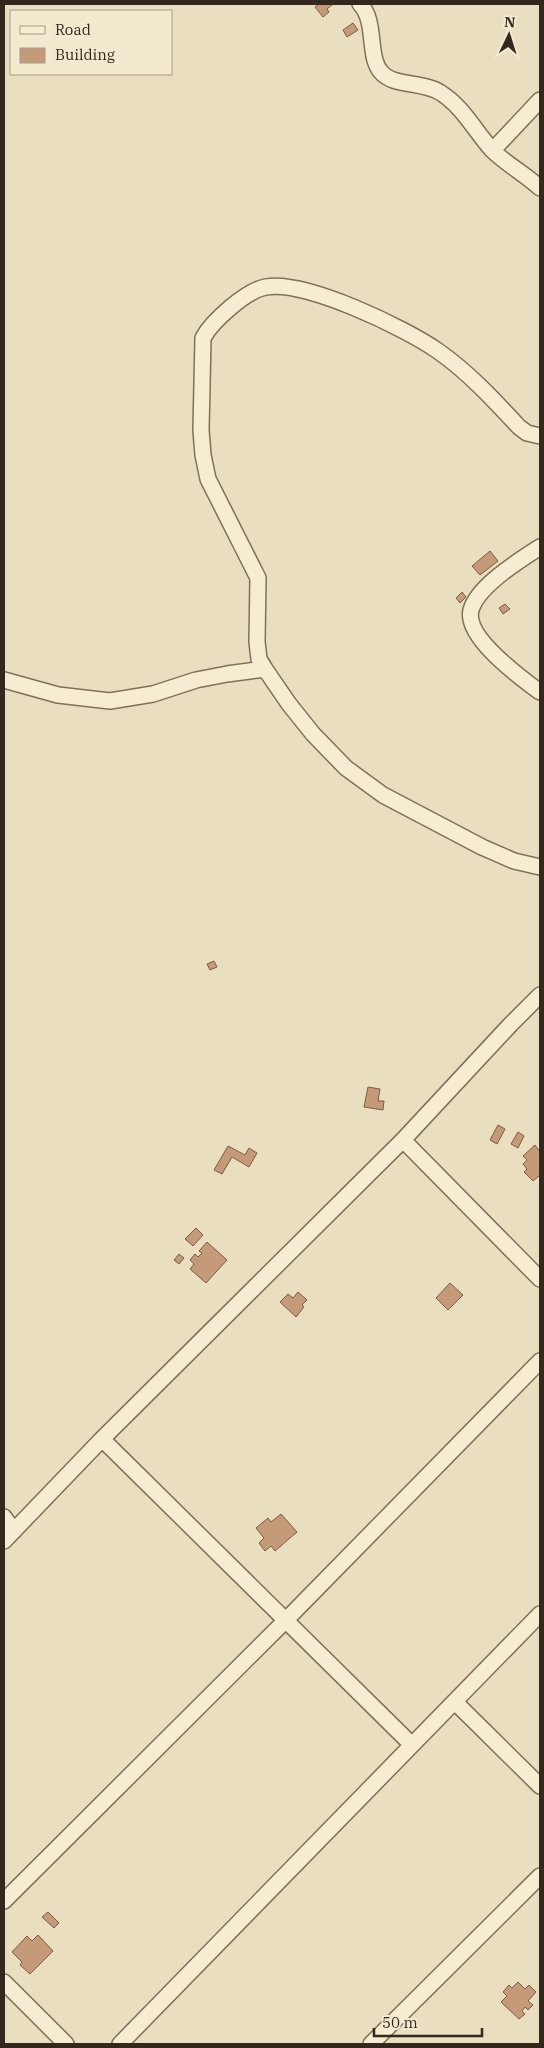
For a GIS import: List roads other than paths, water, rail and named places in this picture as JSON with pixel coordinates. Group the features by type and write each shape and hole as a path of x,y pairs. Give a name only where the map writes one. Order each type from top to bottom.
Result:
{"street":[{"path":"360,4 364,7 370,22 379,70 390,79 431,86 441,92 463,113 492,150 540,188"},
{"path":"492,150 540,100"},
{"path":"540,436 527,433 518,426 474,382 438,351 380,320 319,294 288,288 266,287 248,295 226,312 208,329 203,338 201,430 203,454 208,479 258,578 257,642 259,659 265,669 313,734 346,768 383,795 482,848 514,861 540,867"},
{"path":"540,547 510,566 477,598 471,608 470,619 475,631 499,659 510,670 540,692"},
{"path":"4,680 58,695 110,701 153,694 196,680 265,669"},
{"path":"9,1536 102,1439 403,1140 540,995"},
{"path":"403,1140 540,1279"},
{"path":"4,1902 285,1621 540,1361"},
{"path":"102,1439 412,1745"},
{"path":"4,1517 9,1536"},
{"path":"120,2044 540,1614"},
{"path":"455,1702 540,1786"},
{"path":"371,2044 540,1876"},
{"path":"4,1982 66,2044"}]}
